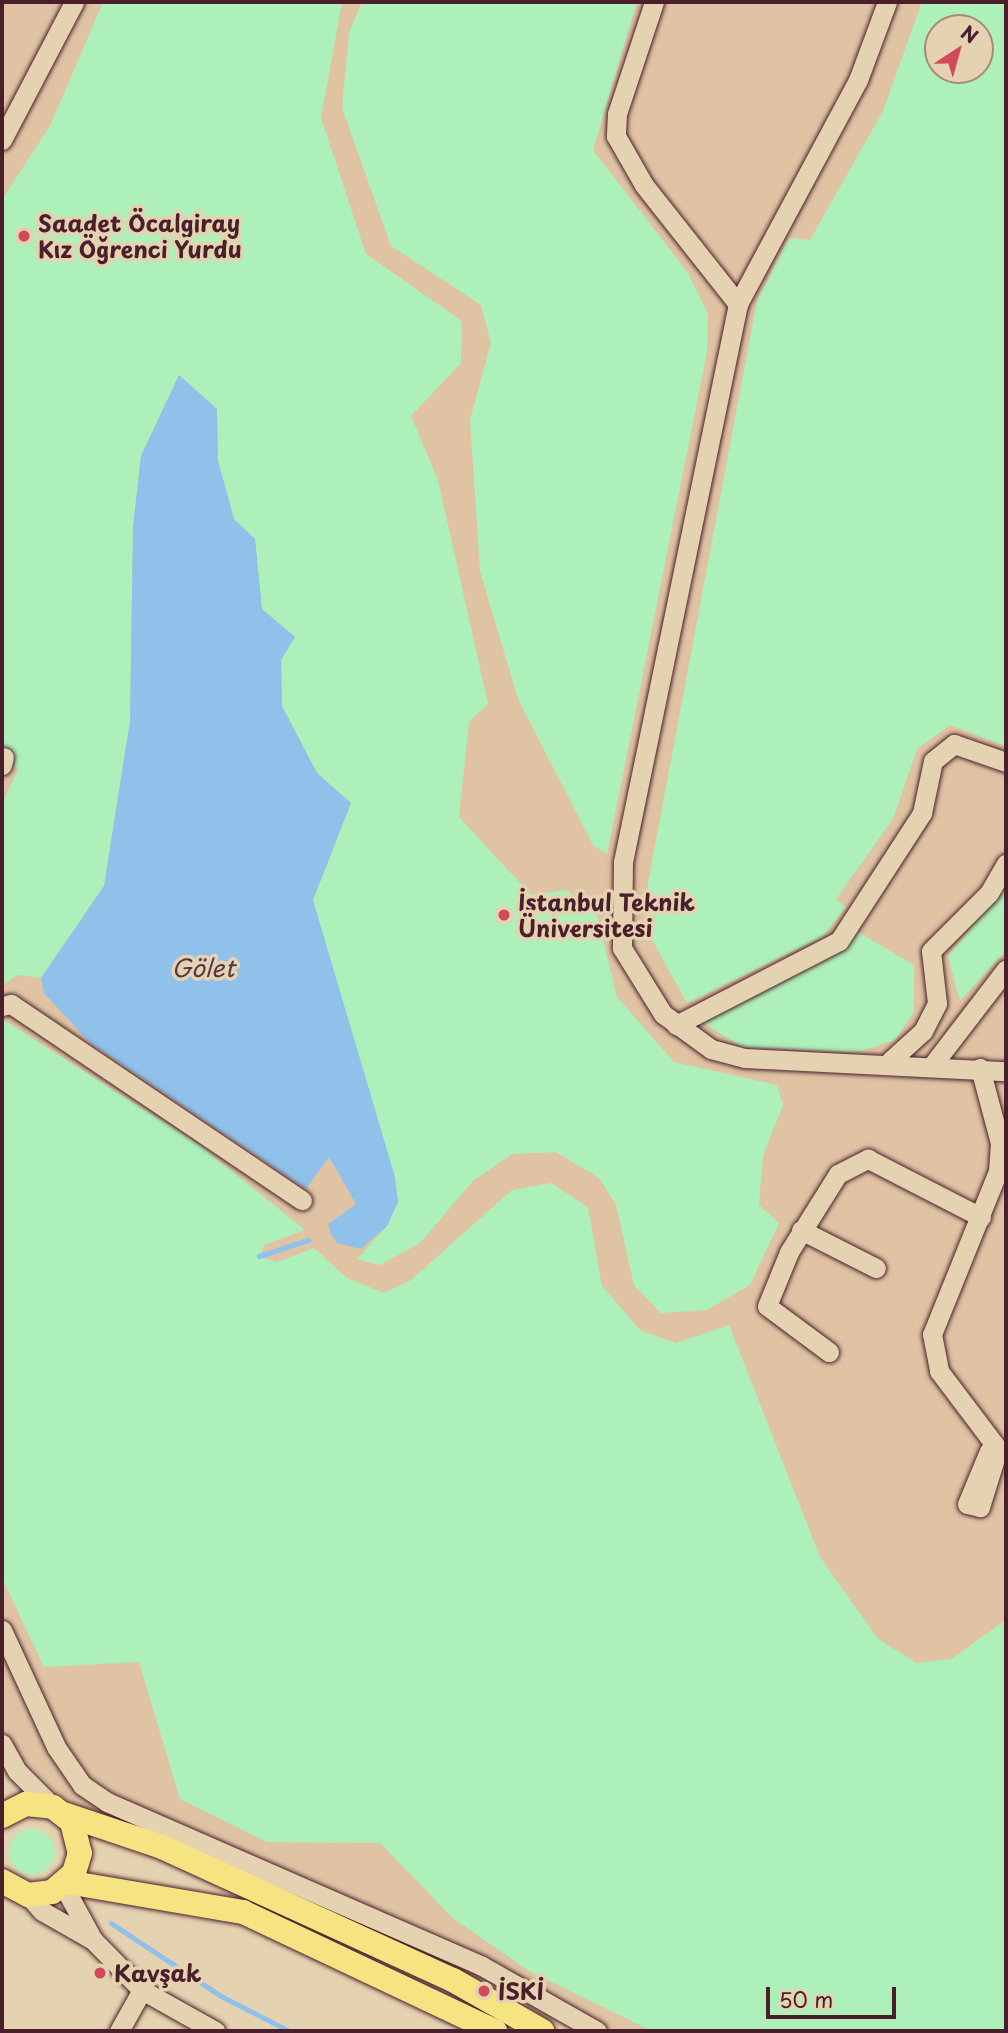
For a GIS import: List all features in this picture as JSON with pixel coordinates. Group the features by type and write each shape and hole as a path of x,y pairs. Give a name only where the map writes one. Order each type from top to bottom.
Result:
{"main road":[{"path":"2,1816 26,1804 59,1810 162,1847 453,1980 542,2031"},
{"path":"59,1810 80,1842 78,1864 65,1884"},
{"path":"13,1892 65,1884 243,1912 489,2030"}],"street":[{"path":"2,140 74,2"},
{"path":"654,2 617,114 616,136 644,185 737,304"},
{"path":"887,2 858,80 737,304 620,884 622,948 676,1025 711,1049 746,1058 934,1063 1006,1071"},
{"path":"676,1025 839,941 922,813 933,761 954,744 1006,762"},
{"path":"890,1061 923,1031 937,1003 930,951 989,893 1006,863"},
{"path":"934,1063 1006,969"},
{"path":"2,1006 11,1004 302,1200"},
{"path":"980,1068 1000,1143 998,1171 932,1334 939,1371 998,1449 980,1507 967,1504 989,1451"},
{"path":"829,1352 767,1306 801,1230 838,1174 868,1159 981,1217"},
{"path":"801,1230 876,1268"},
{"path":"2,1630 56,1747 82,1784 107,1802 482,1966 597,2031"},
{"path":"2,1744 59,1810"},
{"path":"65,1884 93,1940"},
{"path":"13,1892 93,1940 142,1990 215,2031"},
{"path":"120,2031 142,1990"}],"shaded area":[{"name":"İstanbul Teknik Üniversitesi","path":"2,2 1006,2 1006,2031 584,2031 314,1900 87,1812 60,1796 26,1760 2,1763"}],"green space":[{"path":"103,2 342,2 321,118 366,254 462,321 461,363 411,416 438,480 488,704 469,722 459,817 531,895 566,890 596,910 617,997 674,1062 777,1085 783,1105 763,1156 759,1205 779,1223 750,1285 707,1310 661,1313 634,1285 616,1205 599,1178 556,1152 512,1154 473,1181 420,1243 380,1265 357,1259 387,1226 398,1201 313,900 351,803 317,773 282,706 281,659 295,637 262,609 255,539 234,519 218,461 217,409 179,375 141,456 133,527 130,721 104,886 41,978 18,975 2,985 2,804 18,769 2,759 2,200 51,124"},
{"path":"362,2 637,2 593,150 688,273 708,314 707,352 607,854 593,845 518,699 480,571 470,420 491,343 481,305 391,246 342,108 349,33"},
{"path":"922,2 1006,2 1006,746 950,725 917,749 893,819 836,899 846,907 822,937 687,1003 649,934 648,883 757,301 789,238 810,240 883,111"},
{"path":"1006,884 1006,950 960,1001 948,956"},
{"path":"853,929 914,965 914,1012 895,1040 858,1052 742,1047 702,1022 836,952"},
{"path":"4,1020 198,1144 305,1230 264,1245 260,1256 277,1262 314,1248 347,1278 384,1293 411,1280 512,1190 551,1183 588,1207 602,1286 640,1330 676,1343 729,1325 820,1557 878,1639 917,1663 951,1659 1006,1620 1006,2031 652,2031 529,1971 454,1919 380,1843 267,1842 180,1799 139,1662 44,1667 2,1578"},
{"path":"32,1829 48,1836 55,1852 48,1868 32,1875 16,1868 9,1852 16,1836"}],"water":[{"name":"Gölet","path":"179,375 217,409 218,461 234,519 255,539 262,609 295,637 281,660 282,706 317,773 351,803 313,900 395,1177 398,1202 387,1226 361,1249 337,1243 331,1234 328,1224 356,1204 329,1157 306,1189 89,1042 44,993 41,978 104,886 130,721 133,527 141,456"}],"waterway":[{"path":"259,1256 308,1240"},
{"path":"111,1923 221,1996 289,2031"}],"place":[{"name":"Saadet Öcalgiray Kız Öğrenci Yurdu","path":"24,236"},
{"name":"İstanbul Teknik Üniversitesi","path":"504,915"},
{"name":"Kavşak","path":"100,1973"},
{"name":"İSKİ","path":"484,1991"}]}
